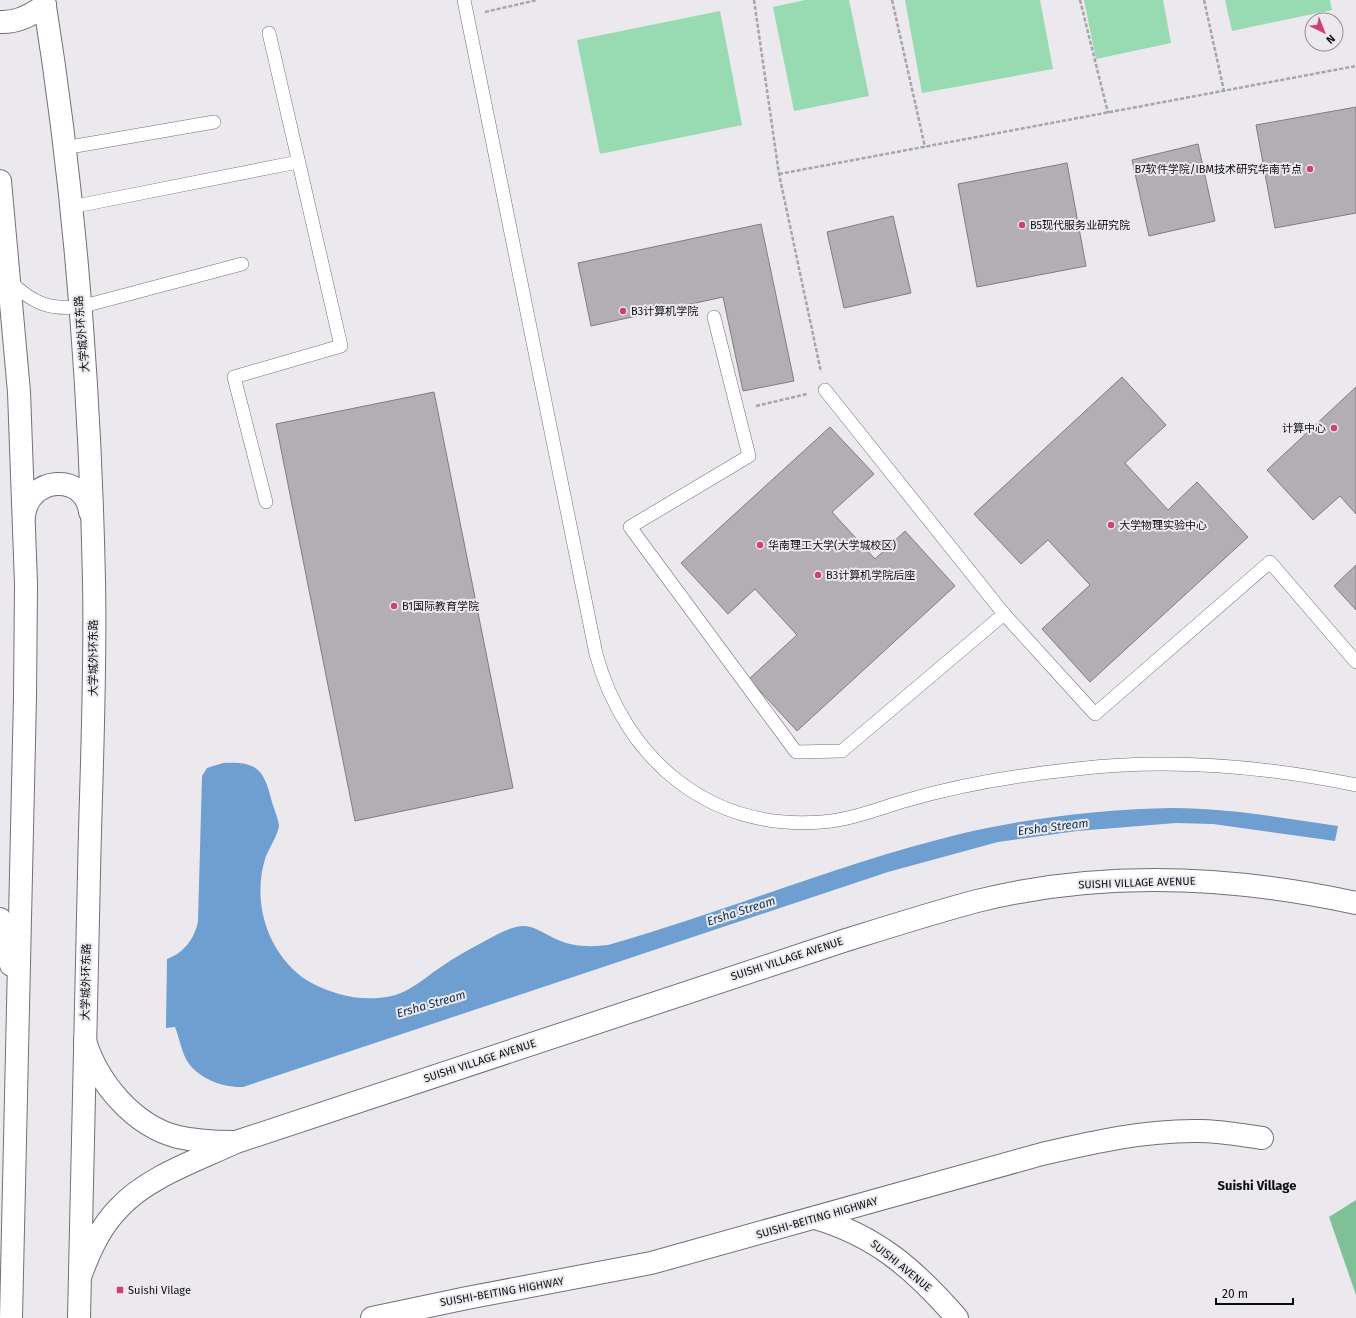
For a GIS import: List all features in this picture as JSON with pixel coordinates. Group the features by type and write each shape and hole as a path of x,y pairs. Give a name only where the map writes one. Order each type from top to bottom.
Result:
{"main road":[{"path":"0,22 22,19 45,2"},
{"name":"大学城外环东路","path":"45,2 55,70 71,207 80,307 86,387 94,582 93,698 79,1318"},
{"path":"0,181 19,392 26,584 25,697 11,1318"},
{"path":"24,520 25,509 29,499 45,486 56,483 67,485 77,490 85,497 90,506 91,517"},
{"name":"SUISHI VILLAGE AVENUE","path":"80,1277 97,1237 111,1216 131,1196 167,1175 236,1142 843,941 978,901 1063,886 1107,882 1202,881 1294,891 1356,903"},
{"path":"0,919 18,996"},
{"name":"SUISHI VILLAGE AVENUE","path":"85,1041 91,1060 100,1074 124,1104 140,1119 176,1137 207,1142 236,1142"},
{"name":"SUISHI-BEITING HIGHWAY","path":"372,1318 467,1298 651,1263 1042,1154 1094,1142 1142,1134 1199,1130 1262,1138"},
{"name":"SUISHI AVENUE","path":"815,1218 851,1230 870,1240 926,1285 957,1318"}],"lane":[{"path":"464,0 596,654 603,677 621,718 634,738 662,769 679,783 723,807 751,817 797,823 847,819 908,800 990,781 1069,769 1125,764 1170,764 1268,770 1356,785"},
{"path":"266,502 234,377 341,346 269,33"},
{"path":"64,148 214,122"},
{"path":"71,207 298,162"},
{"path":"10,281 32,299 49,307 80,307 242,264"},
{"path":"714,317 749,456 630,527 796,752 842,751 1004,614"},
{"path":"825,390 1004,614 1095,714 1270,562 1356,662"}],"path":[{"path":"483,12 538,0"},
{"path":"738,410 825,390 779,174 754,0"},
{"path":"892,0 924,147"},
{"path":"1080,0 1108,113"},
{"path":"1204,0 1224,91"},
{"path":"779,174 1356,66"}],"green space":[{"path":"805,0 849,0 869,96 794,111 773,7"},
{"path":"905,0 1040,0 1053,69 922,93"},
{"path":"1084,0 1163,0 1171,43 1096,59"},
{"path":"1225,0 1330,0 1332,10 1322,12 1304,12 1304,16 1232,31"},
{"path":"720,11 742,125 600,154 577,40"},
{"path":"1356,1200 1356,1295 1329,1217"}],"water":[{"name":"Ersha Stream","path":"223,763 244,764 252,766 258,770 266,782 278,819 279,828 265,859 260,890 264,920 276,948 285,961 296,972 311,982 339,994 365,998 393,996 401,993 413,987 446,963 463,953 512,928 522,926 531,927 558,940 576,945 608,945 652,932 872,859 960,834 1012,823 1093,812 1194,808 1276,817 1338,826 1335,841 1213,824 1176,823 1077,831 998,842 888,872 243,1087 235,1087 219,1084 196,1072 186,1059 175,1027 166,1028 167,959 179,953 188,944 197,927 198,921 202,776 207,768"}],"building":[{"name":"B7软件学院/IBM技术研究华南节点","path":"1356,107 1356,213 1275,228 1256,125"},
{"path":"1198,144 1215,221 1149,236 1132,160"},
{"name":"B5现代服务业研究院","path":"1067,163 1086,266 977,287 958,184"},
{"path":"893,216 911,293 844,308 827,232"},
{"name":"B3计算机学院","path":"761,224 794,381 743,391 723,297 591,326 578,263"},
{"name":"大学物理实验中心","path":"1122,377 1166,425 1125,463 1168,510 1197,482 1248,537 1090,682 1042,629 1090,585 1048,540 1021,564 974,514"},
{"name":"计算中心","path":"1356,387 1356,514 1340,496 1313,520 1267,470"},
{"name":"B1国际教育学院","path":"434,392 513,788 355,821 276,424"},
{"name":"B3计算机学院后座","path":"830,427 874,474 832,512 875,559 905,531 955,586 797,731 749,679 797,635 755,589 728,614 681,563"},
{"path":"1356,565 1356,610 1334,586"}],"place":[{"name":"B7软件学院/IBM技术研究华南节点","path":"1310,169"},
{"name":"B5现代服务业研究院","path":"1022,225"},
{"name":"B3计算机学院","path":"623,311"},
{"name":"计算中心","path":"1334,428"},
{"name":"大学物理实验中心","path":"1111,525"},
{"name":"华南理工大学(大学城校区)","path":"760,545"},
{"name":"B3计算机学院后座","path":"818,575"},
{"name":"B1国际教育学院","path":"394,606"},
{"name":"Suishi Vilage","path":"120,1290"}],"district":[{"name":"Suishi Village","path":"1257,1185"}]}
